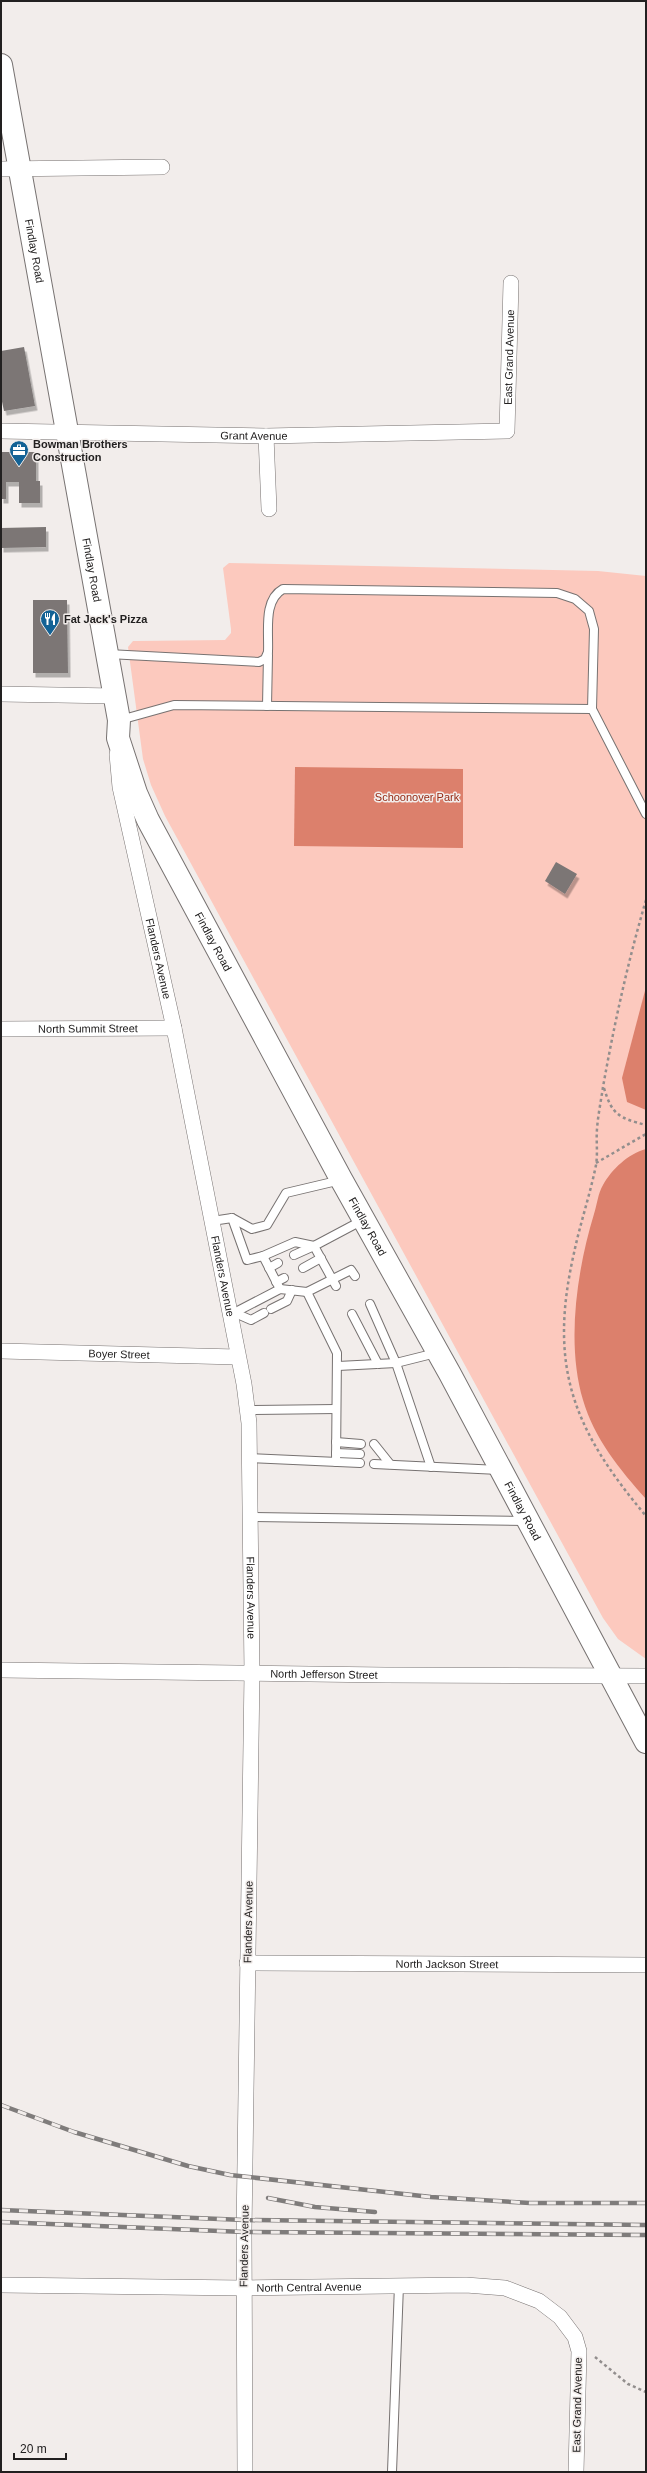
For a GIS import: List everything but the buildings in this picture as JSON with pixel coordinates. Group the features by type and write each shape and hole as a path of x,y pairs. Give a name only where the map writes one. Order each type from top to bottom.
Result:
{"main road":[{"name":"Findlay Road","path":"1,65 11,169 68,433 108,654 119,729 136,793 148,820 646,1742"}],"street":[{"path":"11,169 162,167"},
{"name":"East Grand Avenue","path":"507,431 511,283"},
{"name":"Grant Avenue","path":"1,430 68,433 266,436 507,431"},
{"path":"266,436 268,510"},
{"path":"1,694 115,696"},
{"name":"Flanders Avenue","path":"119,729 120,787 174,1028 212,1221 233,1314 237,1357 247,1410 252,1517 252,1673 243,2288 245,2472"},
{"name":"North Summit Street","path":"1,1029 174,1028"},
{"name":"Boyer Street","path":"1,1351 237,1357"},
{"name":"North Jefferson Street","path":"1,1670 646,1676"},
{"name":"North Jackson Street","path":"247,1962 646,1965"},
{"name":"North Central Avenue","path":"1,2285 243,2288 399,2285 506,2288 539,2301 560,2317 576,2339"},
{"name":"East Grand Avenue","path":"576,2339 578,2351 576,2472"}],"lane":[{"path":"267,706 270,604 275,594 283,589 557,593 575,599 589,611 594,629 592,709 646,814"},
{"path":"108,654 259,662 265,659 268,652"},
{"path":"119,729 174,705 592,709"},
{"path":"212,1221 232,1218 252,1229 267,1225 286,1193 341,1179"},
{"path":"232,1218 247,1260 263,1256 295,1242 314,1246 335,1283"},
{"path":"294,1256 364,1220"},
{"path":"263,1256 269,1268 280,1283 292,1290 307,1292 335,1283 351,1270 354,1276"},
{"path":"302,1268 321,1258"},
{"path":"269,1268 278,1263"},
{"path":"233,1314 280,1283"},
{"path":"233,1314 251,1320 287,1301 292,1290"},
{"path":"307,1292 337,1353 336,1462"},
{"path":"370,1304 396,1363 431,1466"},
{"path":"352,1314 378,1364"},
{"path":"338,1366 396,1363 437,1353"},
{"path":"247,1410 336,1409"},
{"path":"336,1442 361,1444"},
{"path":"374,1444 390,1464"},
{"path":"250,1458 336,1462 360,1459 336,1453"},
{"path":"383,1456 374,1459 390,1464 500,1470"},
{"path":"252,1517 527,1521"},
{"path":"392,2472 399,2285"}],"path":[{"path":"646,900 638,929 604,1087 597,1128 596,1164 573,1255 565,1310 565,1363 573,1401 588,1436 621,1486 646,1516"},
{"path":"604,1087 609,1106 622,1119 646,1125"},
{"path":"596,1164 646,1134"},
{"path":"576,2339 628,2384 646,2392"}],"green space":[{"name":"Schoonover Park","path":"229,563 598,571 646,576 646,1659 618,1639 603,1618 165,816 151,785 143,759 128,647 133,641 225,640 231,633 231,629 223,568"}],"shaded area":[{"path":"295,767 463,769 463,848 294,846"},
{"path":"646,987 646,1110 627,1102 622,1078"},
{"path":"646,1149 646,1499 609,1453 588,1414 578,1378 575,1355 575,1331 576,1307 583,1259 600,1192 611,1173 621,1163 633,1154"}],"railway":[{"path":"1,2105 74,2132 188,2166 230,2175 431,2197 530,2203 646,2203"},
{"path":"268,2198 315,2207 375,2212"},
{"path":"1,2210 244,2220 646,2225"},
{"path":"1,2222 244,2232 646,2235"}],"place":[{"name":"Bowman Brothers Construction","path":"19,467"},
{"name":"Fat Jack's Pizza","path":"50,636"}]}
